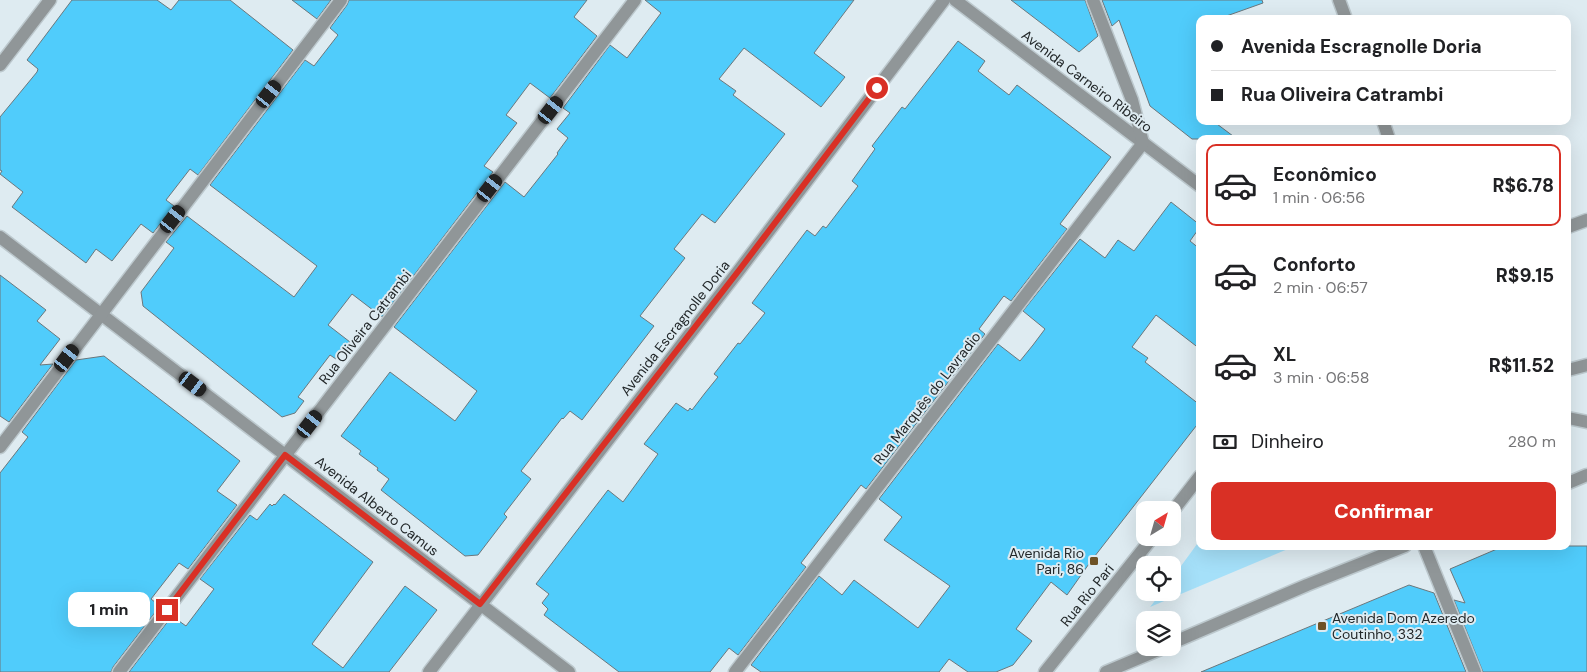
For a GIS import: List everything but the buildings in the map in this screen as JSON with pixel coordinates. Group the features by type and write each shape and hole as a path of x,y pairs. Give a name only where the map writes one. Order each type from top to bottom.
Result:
{"street":[{"path":"0,65 50,0"},
{"path":"0,447 341,0"},
{"name":"Rua Oliveira Catrambi","path":"119,672 635,0"},
{"name":"Avenida Escragnolle Doria","path":"429,672 734,277 944,0"},
{"name":"Avenida Carneiro Ribeiro","path":"956,0 1196,183"},
{"path":"1093,0 1132,100 1143,143"},
{"path":"1339,0 1345,15"},
{"name":"Rua Marquês do Lavradio","path":"735,672 1143,143"},
{"path":"1571,226 1587,220"},
{"name":"Avenida Alberto Camus","path":"0,237 569,672"},
{"path":"1571,369 1587,364"},
{"path":"1571,419 1587,422"},
{"path":"1571,482 1587,475"},
{"path":"1181,501 1196,481"},
{"name":"Rua Rio Pari","path":"1045,672 1146,546"},
{"path":"1181,639 1307,585 1395,550"},
{"path":"1426,550 1475,672"},
{"path":"1106,672 1144,656"}],"shaded area":[{"path":"1196,545 1196,550 1285,550 1181,594 1181,566"},
{"path":"1155,601 1164,601 1150,607"}],"place":[{"name":"Avenida Rio Pari, 86","path":"1094,561"},
{"name":"Avenida Dom Azeredo Coutinho, 332","path":"1322,626"}],"route":[{"path":"167,610 285,455 480,604 740,269 877,88"}]}
